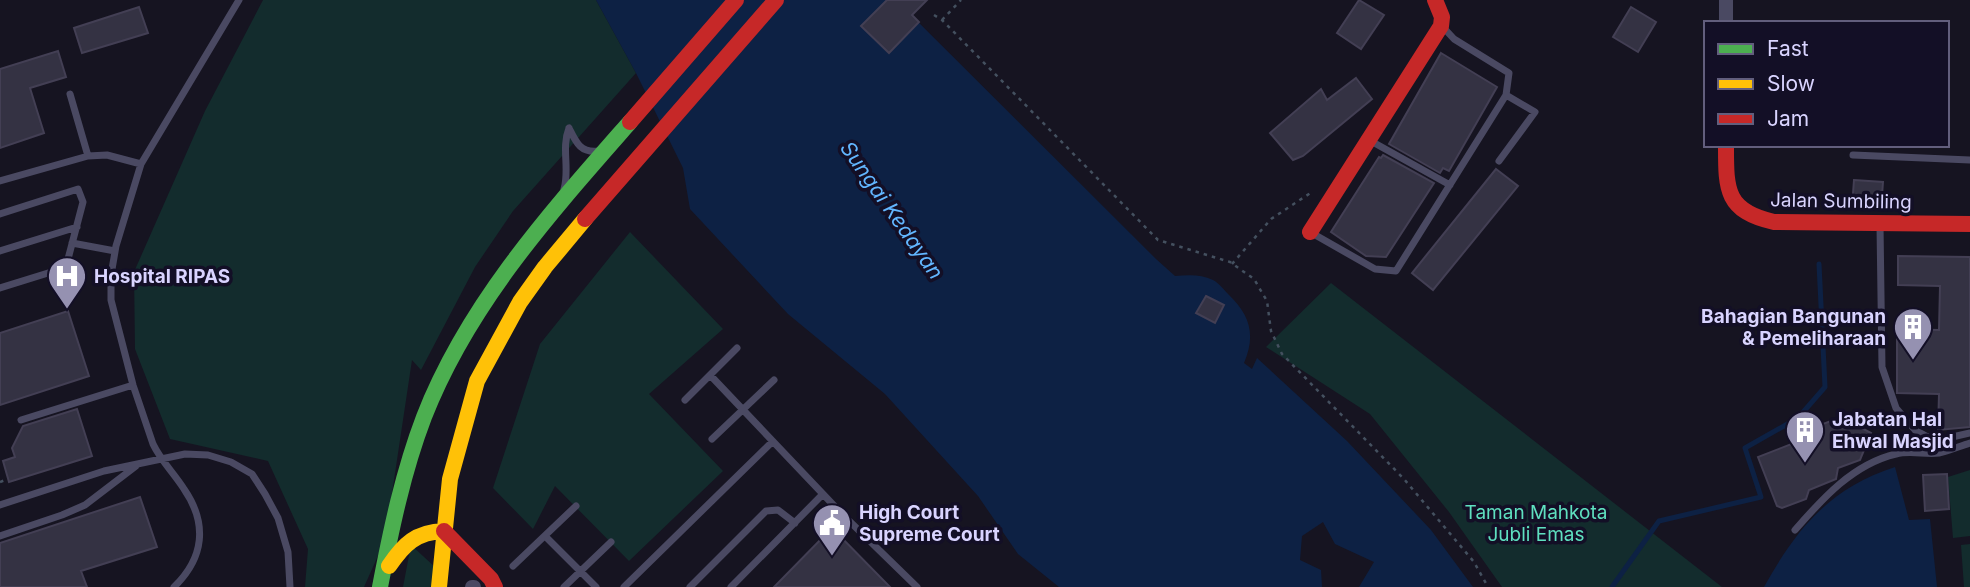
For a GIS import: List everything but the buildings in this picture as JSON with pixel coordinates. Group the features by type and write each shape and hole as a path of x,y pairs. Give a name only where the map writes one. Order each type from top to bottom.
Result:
{"main road":[{"path":"381,582 410,457 433,395 467,329 496,283 560,202 736,0"},
{"path":"439,587 450,479 477,381 498,339 545,267 644,149 776,0"},
{"path":"1310,232 1441,26 1442,17 1435,0"},
{"name":"Jalan Sumbiling","path":"1726,147 1727,185 1735,207 1756,220 1970,224"},
{"path":"381,582 405,542 430,531 444,531 491,579 495,587"}],"street":[{"path":"1726,0 1726,21"}],"lane":[{"path":"174,587 190,571 201,539 199,521 186,490 160,459 153,444 133,385 111,300 111,275 115,251 141,164 239,0"},
{"path":"1310,232 1375,269 1396,271 1506,95 1509,73 1454,38 1441,26"},
{"path":"69,94 88,156"},
{"path":"1499,161 1535,112 1506,95"},
{"path":"560,202 566,183 564,148 569,128 577,144 584,150 604,151"},
{"path":"1369,140 1450,185"},
{"path":"0,181 88,156 107,155 141,164"},
{"path":"1853,155 1970,160"},
{"path":"0,214 78,189 83,202 68,259 61,269 0,288"},
{"path":"1880,224 1882,367 1892,400 1915,430 1926,436 1939,440 1970,433"},
{"path":"0,251 77,227"},
{"path":"72,243 115,251"},
{"path":"685,400 737,348"},
{"path":"710,375 772,442 917,587"},
{"path":"712,439 774,380"},
{"path":"21,420 133,385"},
{"path":"624,587 772,442"},
{"path":"1795,530 1836,485 1868,466 1895,454 1915,451 1938,453 1970,443"},
{"path":"0,505 104,471 185,454 208,455 232,462 252,474 278,518 288,552 290,587"},
{"path":"0,536 85,505 140,464"},
{"path":"731,587 823,494"},
{"path":"513,566 576,506"},
{"path":"690,587 766,511 778,510 795,523"},
{"path":"545,536 596,587"},
{"path":"564,587 611,542"}],"path":[{"path":"942,20 961,0"},
{"path":"934,15 942,20 1158,240 1233,264 1254,279 1267,301 1271,331 1282,354 1404,479 1474,562 1488,587"},
{"path":"1233,264 1271,219 1317,189"},
{"path":"0,482 8,479"}],"green space":[{"path":"263,0 596,0 636,73 513,211 475,267 421,370 412,360 385,540 364,587 305,587 308,549 268,461 170,439 135,349 134,272 205,111"},
{"path":"630,232 723,329 649,394 723,471 629,561 555,486 533,529 493,488 540,344"},
{"name":"Taman Mahkota Jubli Emas","path":"1331,283 1722,587 1502,587 1449,512 1370,414 1266,347"},
{"path":"1970,470 1970,536 1953,538 1948,477"},
{"path":"1970,544 1970,587 1964,587 1961,545"},
{"path":"411,545 436,568 433,587 403,587"}],"water":[{"name":"Sungai Kedayan","path":"596,0 896,0 1175,276 1204,277 1221,287 1242,310 1249,326 1250,343 1244,363 1252,369 1257,358 1347,441 1431,530 1473,587 1359,587 1374,562 1335,544 1323,522 1302,536 1300,560 1321,570 1322,587 1059,587 1018,554 978,496 885,394 788,314 690,209 683,168"},
{"path":"1895,467 1909,520 1930,519 1937,587 1764,587 1789,547 1817,513 1852,486"}],"waterway":[{"path":"1612,587 1659,521 1761,497 1745,448 1798,418 1825,387 1819,264"}],"traffic: fast":[{"path":"380,587 410,459 442,376 464,336 514,261 630,122"}],"traffic: slow":[{"path":"439,587 450,479 477,381 520,302 585,219"},
{"path":"389,566 400,551 418,537 444,531"}],"traffic: jam":[{"path":"630,122 736,0"},
{"path":"585,219 776,0"},
{"path":"1310,232 1441,26 1442,17 1435,0"},
{"path":"1726,147 1728,186 1732,196 1746,212 1758,217 1774,222 1970,224"},
{"path":"444,531 491,579 495,587"}],"place":[{"name":"Hospital RIPAS","path":"67,310"},
{"name":"Bahagian Bangunan & Pemeliharaan","path":"1913,361"},
{"name":"Jabatan Hal Ehwal Masjid","path":"1805,464"},
{"name":"High Court Supreme Court","path":"832,557"}]}
